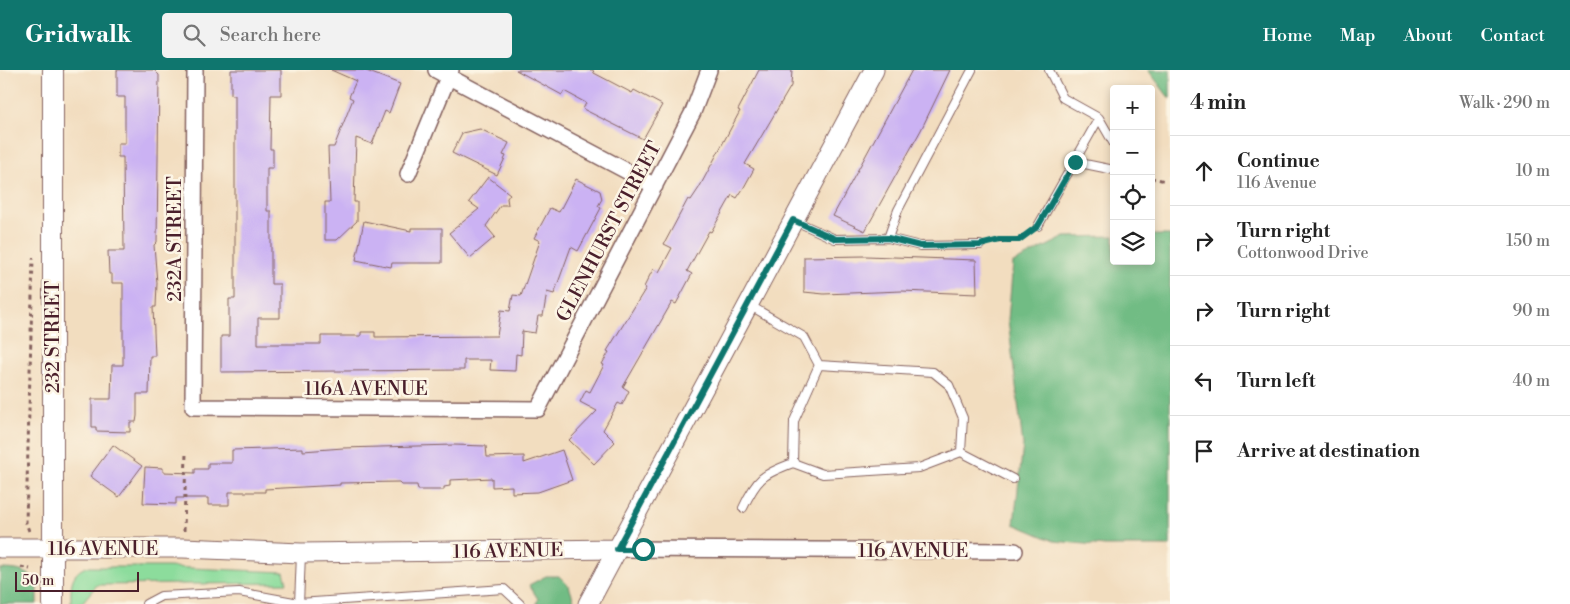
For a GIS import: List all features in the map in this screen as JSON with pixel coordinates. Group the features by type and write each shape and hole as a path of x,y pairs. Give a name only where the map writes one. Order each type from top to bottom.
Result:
{"main road":[{"name":"232 STREET","path":"53,70 53,604"}],"street":[{"name":"232A STREET","path":"193,407 195,70"},
{"name":"GLENHURST STREET","path":"538,409 700,98 709,70"},
{"path":"588,604 874,70"},
{"path":"408,174 445,72 654,186"},
{"name":"116A AVENUE","path":"193,407 538,409"},
{"name":"116 AVENUE","path":"0,548 183,548 301,552 617,549 1015,551"}],"lane":[{"path":"888,238 898,210 972,70"},
{"path":"1048,70 1062,98 1099,118 1110,137"},
{"path":"1038,226 1099,118"},
{"path":"1075,162 1110,169"},
{"path":"793,220 836,239 888,238 920,246 980,245"},
{"path":"749,305 804,337 820,364"},
{"path":"820,364 933,372 950,386 963,418 961,452"},
{"path":"793,463 794,421 820,364"},
{"path":"743,508 754,485 770,471 793,463 823,474 918,468 961,452 1013,479"},
{"path":"299,604 301,552"},
{"path":"146,604 161,596 239,592 299,604 504,589 520,604"}],"path":[{"path":"1155,179 1166,181"},
{"path":"980,245 1000,240 1019,240 1038,226"},
{"path":"30,529 26,523 33,252"},
{"path":"183,548 186,452"}],"green space":[{"path":"1148,70 1170,70 1170,99"},
{"path":"1155,235 1170,235 1170,546 1105,546 1054,541 1014,524 1023,445 1008,320 1013,263 1065,237 1110,236 1110,265 1155,265"},
{"path":"86,567 167,567 284,572 287,583 97,585 81,604 71,604 72,582 76,573"},
{"path":"0,569 20,571 29,574 37,581 37,604 0,604"},
{"path":"546,576 559,576 569,586 574,601 573,604 536,604 538,599 529,585"}],"building":[{"path":"117,70 154,70 159,75 157,242 154,245 157,283 156,307 153,307 155,356 150,356 149,394 137,394 136,422 130,422 130,432 96,431 96,427 92,427 92,399 111,399 112,365 123,365 123,283 112,283 112,274 109,274 108,251 124,251 123,157 118,157 118,143 125,143 125,97 117,97"},
{"path":"231,70 281,70 281,95 271,95 270,149 273,149 273,168 267,168 267,211 271,211 271,284 280,284 280,318 258,318 258,344 321,344 321,336 361,336 361,332 375,332 375,337 497,336 501,310 510,311 513,295 521,296 540,241 534,238 550,208 559,212 576,179 600,191 602,199 598,206 601,208 578,251 571,247 554,294 547,292 543,316 538,316 535,333 522,331 521,355 516,354 515,371 490,370 491,360 464,360 464,370 221,372 221,336 229,336 229,299 235,299 235,95 231,95"},
{"path":"331,70 364,70 400,84 389,113 385,111 372,144 356,138 354,202 357,202 357,221 337,240 325,240 325,202 330,202 328,147 334,147 353,99 349,97 356,81"},
{"path":"516,70 593,70 594,73 632,93 634,90 662,105 643,139 583,109 586,103 564,91 562,95"},
{"path":"759,70 792,70 791,86 745,164 754,169 743,189 737,198 732,195 711,232 709,231 687,271 692,274 676,304 672,302 623,387 629,391 622,405 618,403 603,430 615,442 594,464 569,440 597,411 580,402 586,390 590,392 604,365 602,364 609,352 607,351 646,288 644,287 653,269 659,272 672,248 664,244 688,199 691,200 699,188 740,111 738,110"},
{"path":"912,70 950,70 921,130 865,231 833,216"},
{"path":"480,129 509,143 503,155 506,156 497,175 452,153 462,133"},
{"path":"488,177 510,194 507,198 508,205 501,205 486,226 495,237 470,258 449,233 479,209 469,202"},
{"path":"364,221 411,231 411,228 442,228 442,263 392,263 391,267 356,260"},
{"path":"866,256 976,260 977,294 902,291 824,294 804,292 804,257"},
{"path":"113,445 142,466 119,497 90,476"},
{"path":"454,445 486,446 487,457 524,456 524,463 562,450 572,480 538,492 512,493 512,486 492,487 492,478 450,480 450,486 444,487 444,490 418,490 417,485 402,485 399,482 340,483 340,485 265,489 265,492 229,492 229,505 208,505 208,498 176,498 176,504 143,503 145,467 163,468 163,472 195,473 195,469 208,469 208,463 232,463 232,450 303,448 303,451"}],"route":[{"path":"643,549 617,549 793,220 836,239 888,238 920,246 980,245 1000,240 1019,240 1038,226 1075,162"}]}
